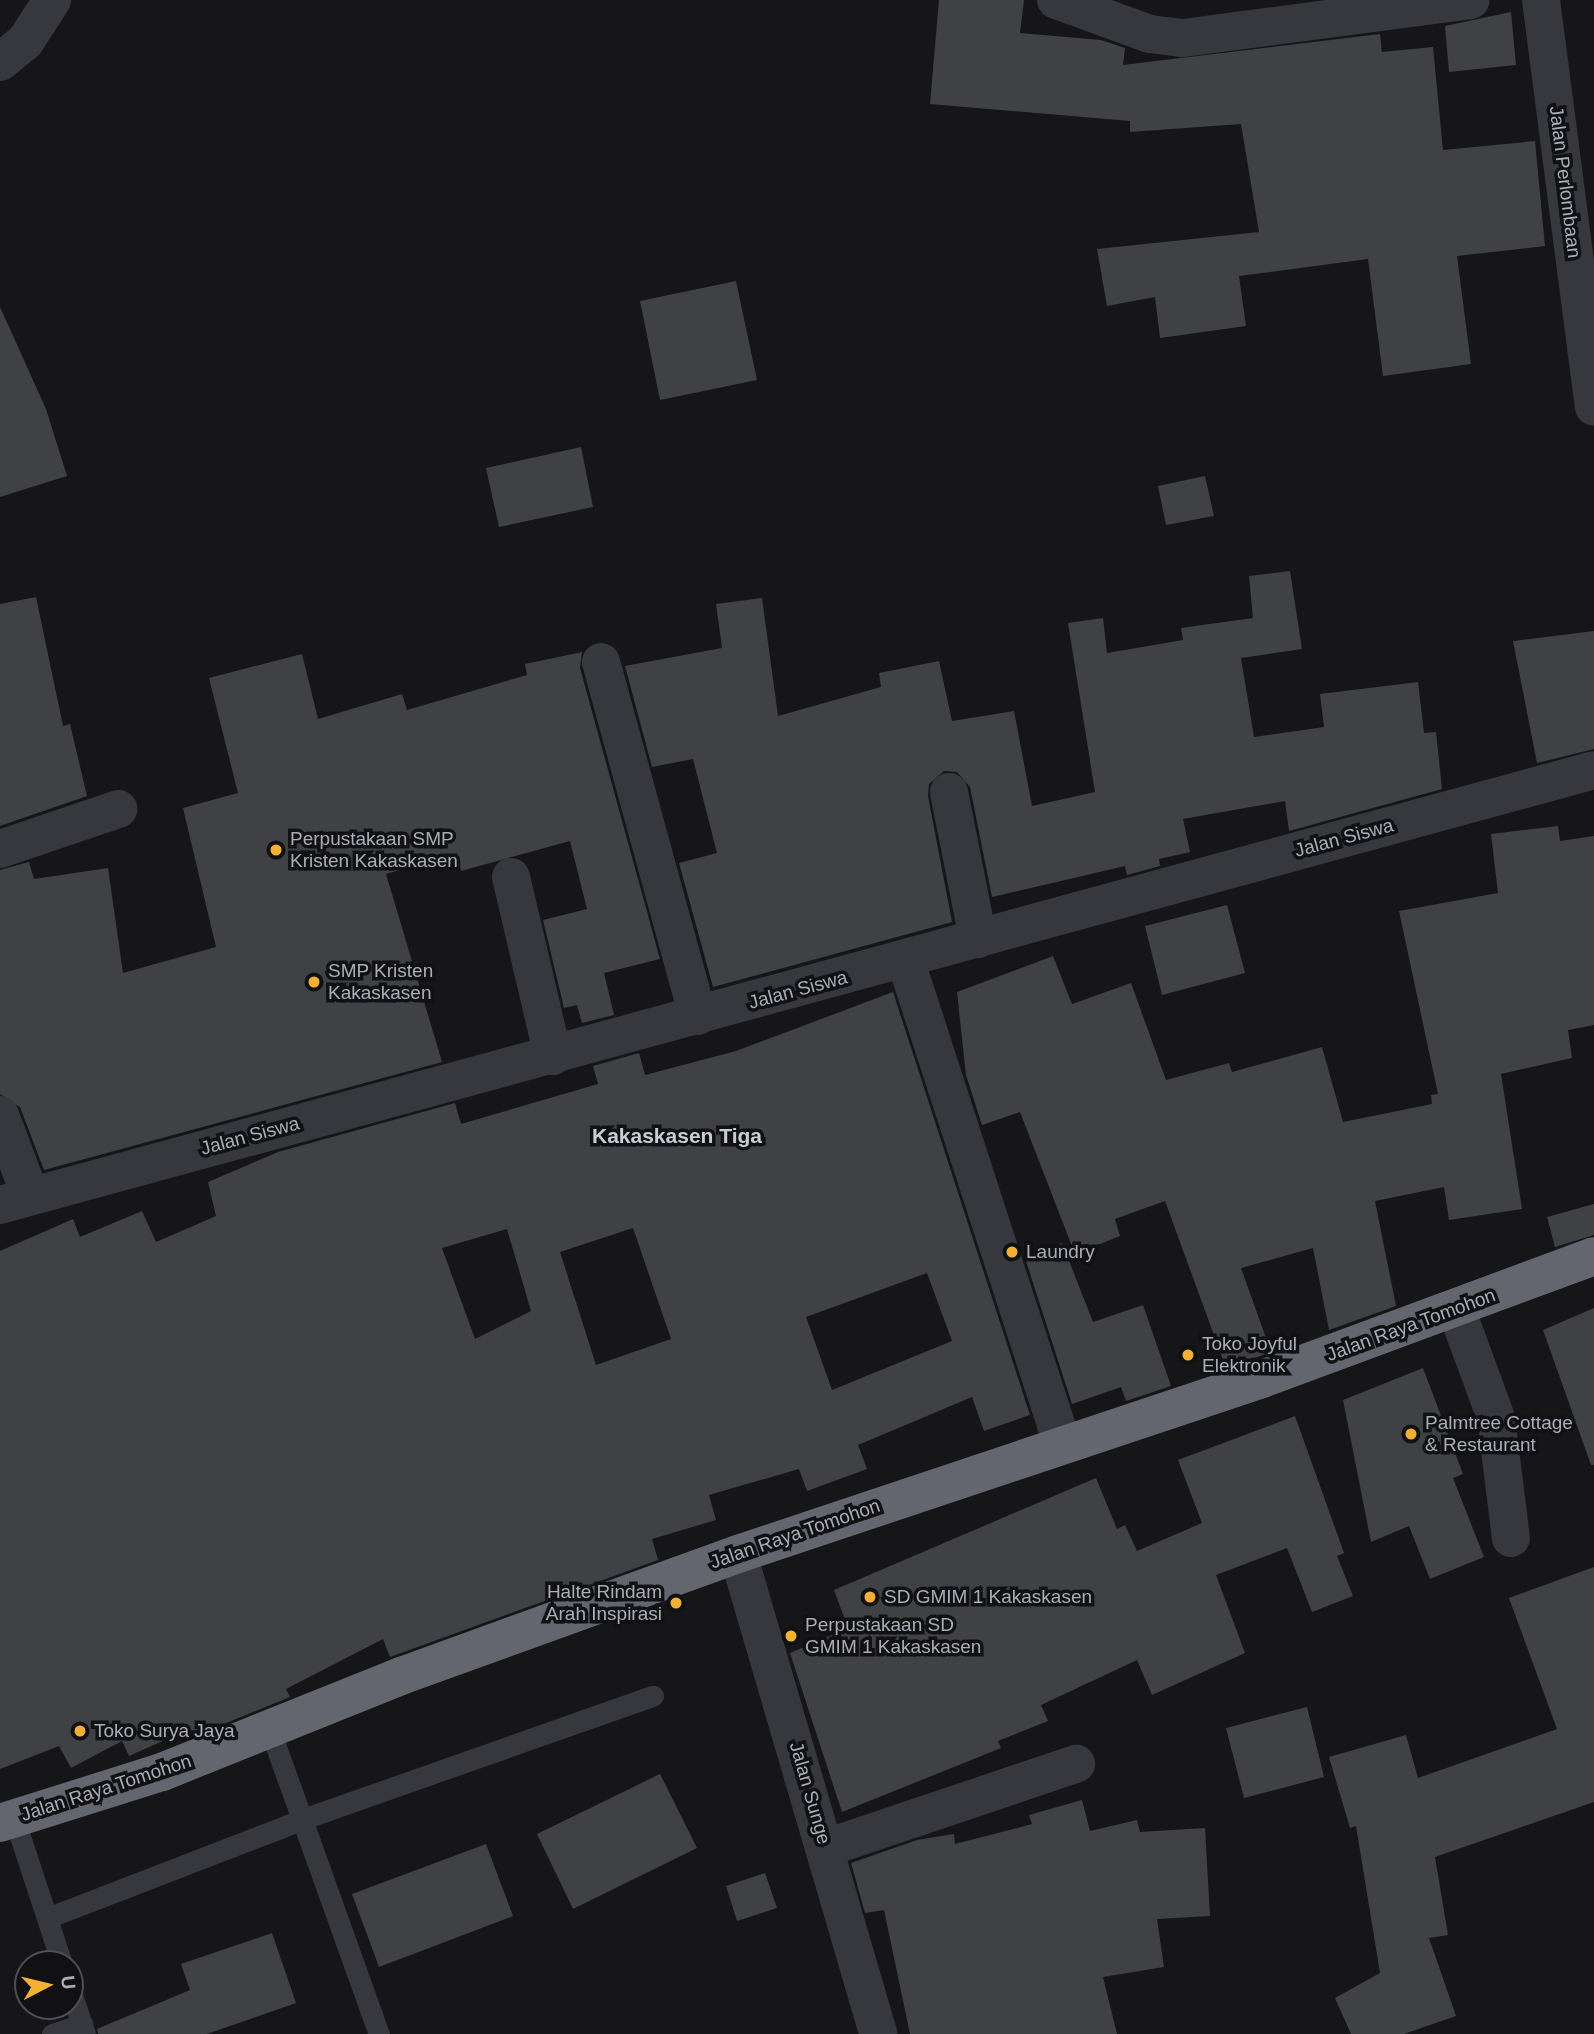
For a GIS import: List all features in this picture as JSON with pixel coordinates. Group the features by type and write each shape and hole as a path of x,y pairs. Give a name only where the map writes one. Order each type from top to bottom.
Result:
{"highway":[{"name":"Jalan Raya Tomohon","path":"7,1820 271,1730 738,1554 1456,1309 1594,1255"}],"street":[{"path":"0,62 25,42 52,0"},
{"path":"1056,0 1150,34 1194,38 1471,0"},
{"name":"Jalan Perlombaan","path":"1541,0 1594,407"},
{"path":"601,662 698,1016"},
{"name":"Jalan Siswa","path":"15,1200 906,962 978,939 1594,771"},
{"path":"949,792 978,939"},
{"path":"0,849 118,809"},
{"path":"510,877 553,1056"},
{"path":"906,962 1062,1443"},
{"path":"0,1115 15,1200"},
{"path":"1456,1309 1503,1445 1511,1538"},
{"name":"Jalan Sunge","path":"738,1554 826,1848 878,2034"},
{"path":"826,1848 1076,1764"}],"lane":[{"path":"47,1918 303,1819 653,1696"},
{"path":"271,1730 379,2034"},
{"path":"7,1820 57,1950"},
{"path":"52,2034 83,2029"}],"building":[{"path":"939,0 1024,0 1020,33 1101,40 1125,48 1123,65 1380,34 1382,52 1433,47 1443,150 1535,141 1545,246 1457,256 1471,364 1383,376 1368,259 1239,276 1246,326 1160,338 1155,297 1107,306 1097,249 1259,232 1241,124 1130,132 1130,121 930,104"},
{"path":"1511,12 1516,65 1449,72 1445,26"},
{"path":"736,281 757,380 660,400 640,301"},
{"path":"0,307 46,409 67,476 0,497"},
{"path":"581,447 593,507 499,527 486,468"},
{"path":"1205,476 1214,516 1166,525 1158,486"},
{"path":"1290,571 1302,649 1241,658 1254,737 1324,727 1320,694 1418,682 1424,733 1436,732 1442,789 1289,831 1285,801 1183,819 1190,852 1159,859 1160,866 1127,875 1125,866 992,897 970,787 957,772 944,771 929,784 928,796 952,922 713,987 679,863 717,853 693,759 652,767 625,666 722,648 716,604 762,598 778,716 881,687 879,673 939,661 952,721 1014,711 1032,806 1095,792 1068,623 1103,618 1107,653 1183,640 1181,628 1253,618 1249,576"},
{"path":"36,597 63,726 70,724 87,796 0,826 0,604"},
{"path":"1594,631 1594,749 1537,763 1513,641"},
{"path":"582,652 580,668 660,959 604,973 614,1015 582,1023 577,1005 564,1008 543,920 587,909 570,841 461,871 457,853 386,874 442,1062 44,1170 20,1107 0,1094 0,870 29,862 34,879 108,868 123,973 216,947 183,808 238,793 209,678 302,654 318,719 402,694 407,710 527,675 525,664"},
{"path":"1558,826 1560,841 1594,836 1594,1025 1568,1030 1572,1058 1501,1074 1522,1209 1449,1220 1444,1187 1375,1201 1396,1306 1329,1330 1313,1248 1241,1268 1271,1352 1226,1368 1165,1201 1115,1219 1120,1236 1075,1254 1020,1112 982,1125 966,1075 957,992 1053,956 1072,1004 1131,983 1166,1080 1229,1063 1232,1072 1322,1047 1343,1122 1432,1104 1431,1095 1438,1094 1399,911 1498,893 1491,834"},
{"path":"1227,905 1245,973 1162,995 1145,926"},
{"path":"893,992 1030,1415 984,1431 972,1397 858,1445 867,1469 807,1491 799,1469 709,1495 716,1520 652,1539 658,1560 390,1657 383,1639 286,1689 290,1697 187,1739 183,1732 129,1756 122,1741 71,1768 59,1746 0,1769 0,1251 73,1219 80,1237 142,1211 156,1242 216,1216 208,1182 278,1152 455,1103 461,1124 598,1084 593,1066 639,1053 645,1075 736,1051","holes":["633,1228 671,1339 596,1365 560,1252","507,1229 531,1311 475,1339 442,1248","927,1273 952,1341 832,1390 806,1317"]},
{"path":"1594,1204 1594,1235 1555,1247 1547,1217"},
{"path":"1062,1243 1093,1322 1143,1305 1171,1386 1126,1401 1121,1387 1072,1404 1025,1258"},
{"path":"1594,1308 1594,1465 1591,1465 1543,1330"},
{"path":"1423,1368 1463,1474 1453,1478 1484,1557 1430,1579 1409,1526 1371,1542 1343,1400"},
{"path":"1295,1416 1344,1553 1337,1556 1353,1596 1312,1612 1287,1548 1216,1575 1245,1653 1152,1695 1137,1660 1041,1705 1048,1721 998,1741 1001,1748 842,1812 790,1653 848,1628 834,1590 1096,1478 1117,1529 1125,1525 1137,1551 1202,1523 1178,1460"},
{"path":"1594,1567 1594,1802 1435,1857 1448,1935 1429,1938 1456,2016 1404,2034 1351,2034 1335,1998 1380,1973 1356,1826 1350,1828 1329,1757 1406,1735 1418,1778 1557,1729 1509,1598"},
{"path":"1307,1707 1324,1777 1244,1798 1226,1728"},
{"path":"660,1774 697,1848 573,1909 537,1834"},
{"path":"1082,1800 1090,1831 1137,1820 1140,1832 1205,1828 1210,1916 1157,1919 1164,1967 1103,1977 1117,2034 910,2034 884,1910 865,1913 851,1863 917,1840 954,1834 955,1844 1032,1824 1029,1815"},
{"path":"486,1844 513,1916 379,1967 352,1894"},
{"path":"765,1873 777,1908 737,1921 726,1886"},
{"path":"272,1933 296,2003 207,2034 98,2034 97,2029 190,1990 181,1964"}],"place":[{"name":"Perpustakaan SMP Kristen Kakaskasen","path":"276,850"},
{"name":"SMP Kristen Kakaskasen","path":"314,982"},
{"name":"Laundry","path":"1012,1252"},
{"name":"Toko Joyful Elektronik","path":"1188,1355"},
{"name":"Palmtree Cottage & Restaurant","path":"1411,1434"},
{"name":"SD GMIM 1 Kakaskasen","path":"870,1597"},
{"name":"Halte Rindam Arah Inspirasi","path":"676,1603"},
{"name":"Perpustakaan SD GMIM 1 Kakaskasen","path":"791,1636"},
{"name":"Toko Surya Jaya","path":"80,1731"}],"district":[{"name":"Kakaskasen Tiga","path":"677,1136"}]}
